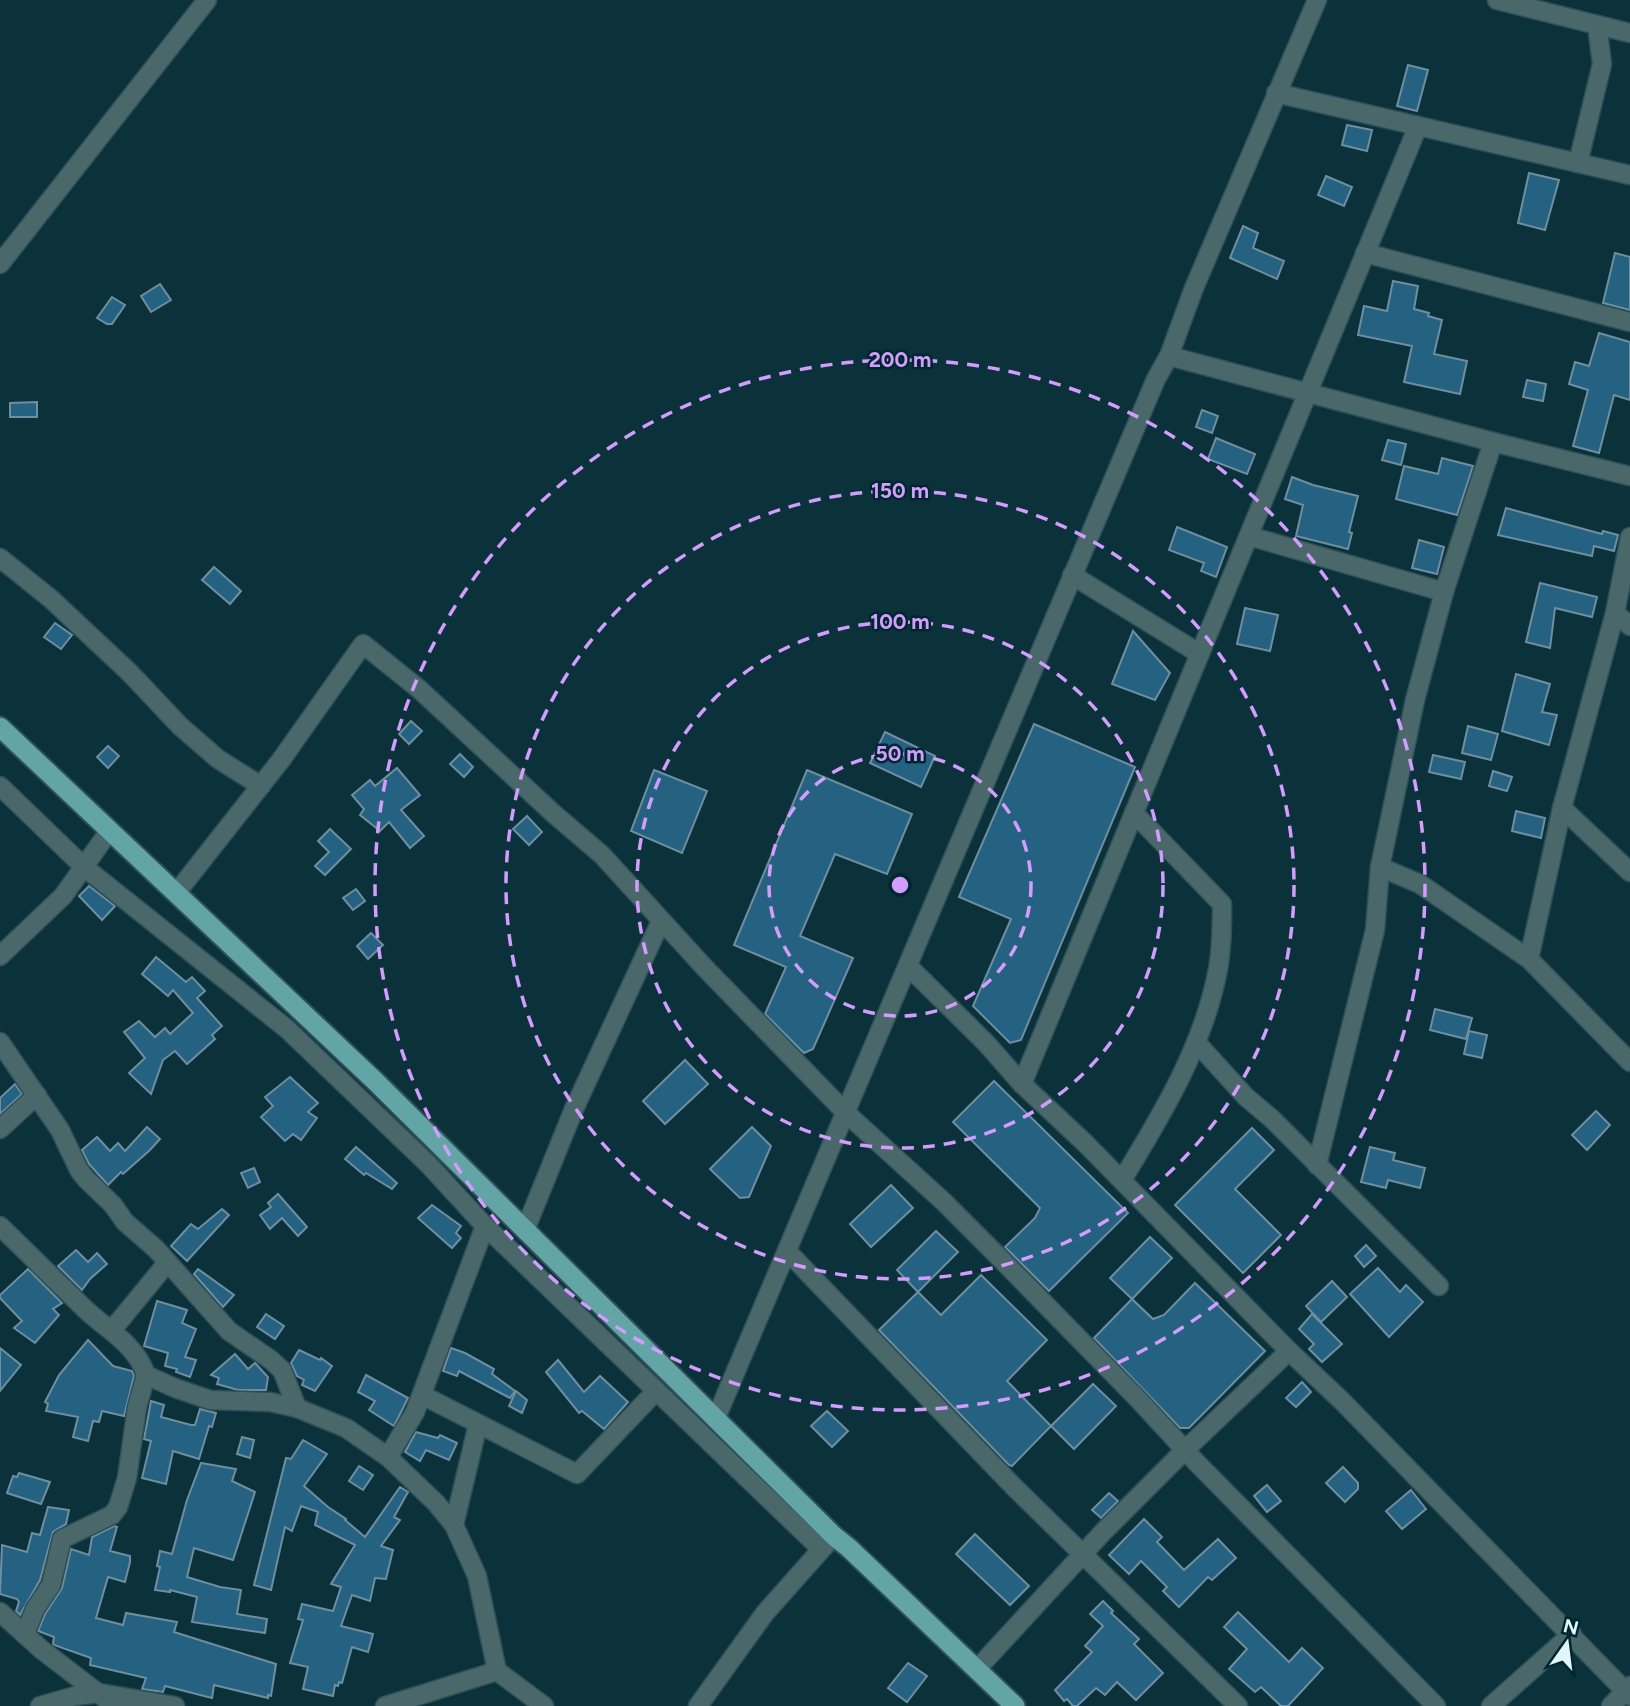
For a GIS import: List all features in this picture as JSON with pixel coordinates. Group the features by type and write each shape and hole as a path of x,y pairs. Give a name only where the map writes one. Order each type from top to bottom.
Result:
{"main road":[{"path":"0,727 374,1080 716,1418 835,1544 978,1668 1015,1706"}],"street":[{"path":"0,264 207,0"},
{"path":"716,1418 1072,575 1156,379 1169,356 1194,288 1317,0"},
{"path":"1497,0 1630,33"},
{"path":"1578,163 1602,64 1597,25"},
{"path":"1276,93 1630,174"},
{"path":"1022,1084 1418,126"},
{"path":"1365,253 1630,322"},
{"path":"1169,356 1493,442 1630,475"},
{"path":"1317,1165 1375,930 1380,867 1415,699 1444,592 1493,442"},
{"path":"1250,536 1444,592"},
{"path":"1529,959 1562,808 1615,612 1630,537"},
{"path":"0,558 51,599 218,760 261,786"},
{"path":"1072,575 1200,654"},
{"path":"1615,612 1630,626"},
{"path":"177,892 261,786 363,643 419,689 602,855 845,1112 962,1220 1436,1706"},
{"path":"0,786 84,867 287,1029 428,1164 485,1226 656,1391 835,1544 765,1613 698,1706"},
{"path":"1562,808 1630,872"},
{"path":"1122,1180 1153,1130 1196,1042 1218,971 1221,946 1222,904 1134,813"},
{"path":"0,956 63,896 110,830"},
{"path":"1380,867 1420,884 1529,959 1630,1062"},
{"path":"526,1230 574,1109 662,921"},
{"path":"908,966 986,1043 1022,1084 1122,1180 1629,1691 1611,1706"},
{"path":"0,1042 60,1130 79,1170 95,1190 113,1205 125,1222 156,1249 229,1331 282,1370 297,1408"},
{"path":"1196,1042 1246,1097 1439,1286"},
{"path":"0,1129 37,1095"},
{"path":"388,1457 405,1432 422,1395 485,1226"},
{"path":"3,1236 112,1330 137,1357 146,1375 210,1400 270,1402 297,1408 346,1428 388,1457 436,1503 454,1525 477,1576 497,1671 544,1706"},
{"path":"787,1251 1014,1487 1238,1706"},
{"path":"112,1330 167,1263"},
{"path":"978,1668 1083,1554 1185,1450 1289,1351"},
{"path":"25,1634 34,1609 51,1585 62,1539 112,1515 118,1507 127,1478 136,1407 146,1375"},
{"path":"422,1395 578,1474 656,1391"},
{"path":"454,1525 478,1424"},
{"path":"0,1612 115,1706"},
{"path":"1491,1706 1572,1634"},
{"path":"384,1706 497,1671"},
{"path":"40,1706 75,1696 100,1693 175,1706"}],"building":[{"path":"1408,65 1428,70 1417,111 1397,106"},
{"path":"1347,125 1372,130 1367,151 1342,145"},
{"path":"1529,173 1559,180 1545,230 1518,223"},
{"path":"1326,176 1352,187 1344,206 1318,195"},
{"path":"1243,226 1258,233 1253,248 1284,261 1277,279 1230,258"},
{"path":"1615,253 1630,257 1630,310 1603,303"},
{"path":"1393,281 1418,286 1414,309 1442,320 1434,354 1467,361 1460,394 1404,382 1412,346 1358,335 1364,306 1387,311"},
{"path":"160,284 171,300 151,312 141,296"},
{"path":"112,297 125,305 112,324 107,324 97,318"},
{"path":"1599,333 1630,342 1630,400 1614,395 1599,453 1573,446 1588,390 1569,384 1575,362 1589,366"},
{"path":"1527,380 1546,384 1543,401 1523,397"},
{"path":"37,402 37,417 10,417 10,403"},
{"path":"1202,410 1218,416 1212,433 1196,427"},
{"path":"1216,438 1255,454 1247,474 1208,459"},
{"path":"1388,440 1406,444 1401,465 1382,460"},
{"path":"1442,458 1473,466 1457,515 1396,499 1404,466 1438,474"},
{"path":"1292,477 1358,496 1349,532 1352,533 1348,549 1296,536 1303,505 1285,499"},
{"path":"1506,508 1602,534 1603,531 1618,535 1614,551 1594,546 1592,556 1498,535"},
{"path":"1177,527 1227,547 1216,577 1201,571 1204,563 1169,550"},
{"path":"1419,540 1444,547 1437,574 1412,568"},
{"path":"214,567 241,591 230,604 202,580"},
{"path":"1540,583 1597,597 1592,617 1555,608 1550,648 1526,642"},
{"path":"1245,608 1278,615 1270,651 1237,644"},
{"path":"55,623 72,635 61,649 44,637"},
{"path":"1133,631 1170,673 1155,700 1112,684"},
{"path":"1516,674 1550,684 1542,712 1557,715 1549,745 1502,731"},
{"path":"411,721 422,731 409,744 399,734"},
{"path":"1034,724 1135,767 1021,1040 1010,1043 973,1006 1011,919 959,897"},
{"path":"1468,726 1498,734 1491,760 1462,753"},
{"path":"885,732 935,756 921,787 870,763"},
{"path":"108,746 119,756 108,768 97,757"},
{"path":"460,754 473,767 464,777 450,764"},
{"path":"1433,755 1465,762 1461,779 1429,772"},
{"path":"397,768 420,795 401,810 424,836 410,848 389,822 380,831 360,815 364,809 352,795 370,780 375,786"},
{"path":"654,770 707,791 682,853 631,831"},
{"path":"807,770 912,814 887,874 835,854 800,936 853,958 813,1049 804,1053 765,1014 786,967 734,945"},
{"path":"1493,771 1512,777 1507,791 1489,786"},
{"path":"1516,811 1545,818 1541,838 1512,831"},
{"path":"527,816 542,832 529,845 513,829"},
{"path":"330,829 351,849 325,875 315,866 329,852 318,841"},
{"path":"89,886 115,906 102,920 79,896"},
{"path":"356,889 365,901 353,910 343,898"},
{"path":"371,933 383,945 368,959 357,946"},
{"path":"156,957 186,982 192,977 205,991 197,998 222,1026 212,1035 215,1039 187,1064 175,1051 163,1060 151,1094 129,1073 145,1058 124,1032 139,1021 155,1037 165,1028 170,1034 193,1013 173,990 168,996 142,974"},
{"path":"1435,1009 1472,1018 1466,1039 1430,1030"},
{"path":"1469,1031 1487,1035 1482,1058 1464,1054"},
{"path":"685,1060 708,1084 665,1124 643,1101"},
{"path":"290,1077 318,1103 308,1112 317,1118 301,1140 293,1134 285,1141 261,1117 273,1106 265,1097"},
{"path":"994,1081 1128,1213 1049,1291 1005,1247 1035,1218 1040,1208 953,1122"},
{"path":"15,1084 22,1094 0,1114 0,1098"},
{"path":"1596,1111 1610,1125 1587,1150 1572,1135"},
{"path":"147,1127 160,1139 108,1185 89,1164 82,1150 97,1137 110,1151 118,1143 125,1151"},
{"path":"752,1127 771,1146 749,1197 740,1198 710,1169"},
{"path":"1252,1128 1274,1150 1235,1189 1281,1235 1243,1273 1175,1205"},
{"path":"356,1147 397,1183 392,1189 366,1173 364,1175 345,1159"},
{"path":"1370,1147 1395,1153 1393,1160 1425,1168 1420,1188 1388,1180 1386,1188 1361,1182"},
{"path":"254,1168 260,1182 248,1188 241,1173"},
{"path":"891,1185 913,1208 871,1247 850,1224"},
{"path":"278,1194 307,1227 298,1236 282,1218 270,1229 260,1215 271,1207 268,1203"},
{"path":"432,1205 461,1226 456,1233 461,1238 452,1248 418,1218"},
{"path":"222,1209 229,1215 187,1261 171,1246 191,1224 198,1229"},
{"path":"936,1231 958,1252 918,1292 897,1270"},
{"path":"1150,1237 1172,1258 1132,1299 1110,1278"},
{"path":"1366,1245 1376,1256 1364,1267 1355,1256"},
{"path":"76,1250 88,1262 97,1253 107,1264 82,1290 58,1266"},
{"path":"1378,1268 1400,1292 1406,1285 1423,1302 1389,1337 1350,1294"},
{"path":"28,1269 62,1303 53,1309 59,1315 35,1343 14,1328 22,1321 0,1298"},
{"path":"198,1269 234,1295 223,1307 194,1274"},
{"path":"981,1275 1047,1340 1007,1381 1051,1426 1012,1466 879,1330 918,1292 941,1315"},
{"path":"1332,1281 1347,1297 1321,1322 1306,1306"},
{"path":"1195,1283 1265,1351 1189,1428 1180,1428 1094,1338 1132,1299 1153,1319 1164,1315"},
{"path":"157,1301 187,1310 182,1323 196,1329 185,1357 196,1360 190,1377 165,1366 168,1353 144,1346"},
{"path":"266,1314 284,1326 275,1339 257,1327"},
{"path":"1312,1314 1342,1344 1322,1362 1309,1349 1314,1344 1299,1329"},
{"path":"88,1340 113,1366 132,1371 134,1376 124,1416 102,1411 99,1422 93,1421 88,1441 73,1437 78,1417 46,1411 48,1404 45,1402 59,1375"},
{"path":"0,1348 21,1365 0,1391"},
{"path":"451,1348 494,1369 492,1374 515,1391 510,1398 459,1371 457,1376 443,1371"},
{"path":"299,1350 320,1360 321,1358 332,1366 315,1391 302,1385 304,1380 297,1376 291,1363"},
{"path":"235,1354 248,1369 255,1363 268,1377 266,1390 238,1390 217,1384 219,1378 211,1375"},
{"path":"558,1360 584,1392 600,1376 628,1402 604,1429 582,1411 579,1413 546,1372"},
{"path":"366,1375 408,1398 394,1426 369,1410 375,1401 358,1392"},
{"path":"1302,1382 1311,1392 1296,1407 1286,1398"},
{"path":"1093,1384 1116,1406 1074,1449 1051,1426"},
{"path":"516,1391 527,1400 522,1413 509,1406"},
{"path":"151,1401 164,1405 161,1417 191,1425 195,1425 200,1409 216,1413 199,1459 173,1451 166,1484 142,1478 151,1441 144,1439"},
{"path":"827,1411 848,1431 832,1447 811,1426"},
{"path":"416,1432 438,1438 440,1435 457,1443 449,1460 426,1450 420,1461 405,1452"},
{"path":"242,1437 254,1440 250,1458 237,1454"},
{"path":"303,1440 327,1454 304,1486 365,1537 400,1487 408,1492 394,1517 400,1520 381,1546 393,1550 386,1579 375,1578 370,1601 352,1595 341,1626 373,1634 368,1652 352,1647 342,1683 335,1685 333,1696 303,1689 308,1667 290,1663 303,1620 298,1619 302,1604 333,1611 341,1587 331,1584 355,1545 315,1525 318,1512 301,1506 292,1531 285,1527 271,1590 254,1585 286,1458 291,1459"},
{"path":"201,1463 236,1469 232,1481 255,1492 233,1560 194,1548 187,1577 241,1590 237,1614 267,1619 265,1633 192,1622 197,1597 170,1590 155,1590 160,1551 172,1554 187,1500"},
{"path":"359,1466 373,1475 363,1490 349,1481"},
{"path":"1343,1467 1358,1483 1358,1489 1345,1502 1326,1483"},
{"path":"19,1473 50,1482 41,1504 7,1493 13,1476 17,1477"},
{"path":"1267,1485 1281,1501 1267,1512 1254,1496"},
{"path":"1411,1490 1426,1509 1402,1529 1386,1511"},
{"path":"1109,1493 1118,1501 1101,1518 1092,1510"},
{"path":"48,1507 69,1510 66,1524 53,1532 40,1580 20,1615 16,1611 19,1602 17,1599 0,1594 2,1545 27,1552 32,1533 40,1535"},
{"path":"1144,1519 1162,1537 1157,1542 1184,1570 1218,1539 1236,1558 1212,1580 1208,1577 1179,1607 1163,1591 1167,1587 1141,1561 1129,1574 1109,1555"},
{"path":"117,1527 110,1551 130,1556 130,1562 125,1582 108,1577 96,1618 123,1625 126,1613 177,1622 174,1632 276,1664 271,1696 268,1695 268,1698 214,1685 212,1698 165,1686 163,1692 142,1689 146,1678 90,1665 91,1658 54,1645 54,1637 38,1631 45,1614 62,1588 71,1549 89,1555 92,1537"},
{"path":"975,1534 1029,1586 1010,1605 956,1554"},
{"path":"1103,1601 1113,1611 1111,1613 1139,1639 1134,1644 1163,1673 1136,1700 1117,1682 1105,1695 1096,1688 1077,1706 1073,1706 1067,1699 1064,1701 1055,1690 1092,1652 1085,1646 1103,1626 1090,1614"},
{"path":"1238,1612 1289,1662 1302,1648 1323,1668 1288,1706 1281,1706 1261,1687 1255,1692 1229,1669 1247,1649 1224,1627"},
{"path":"908,1663 927,1676 907,1702 888,1688"}]}
